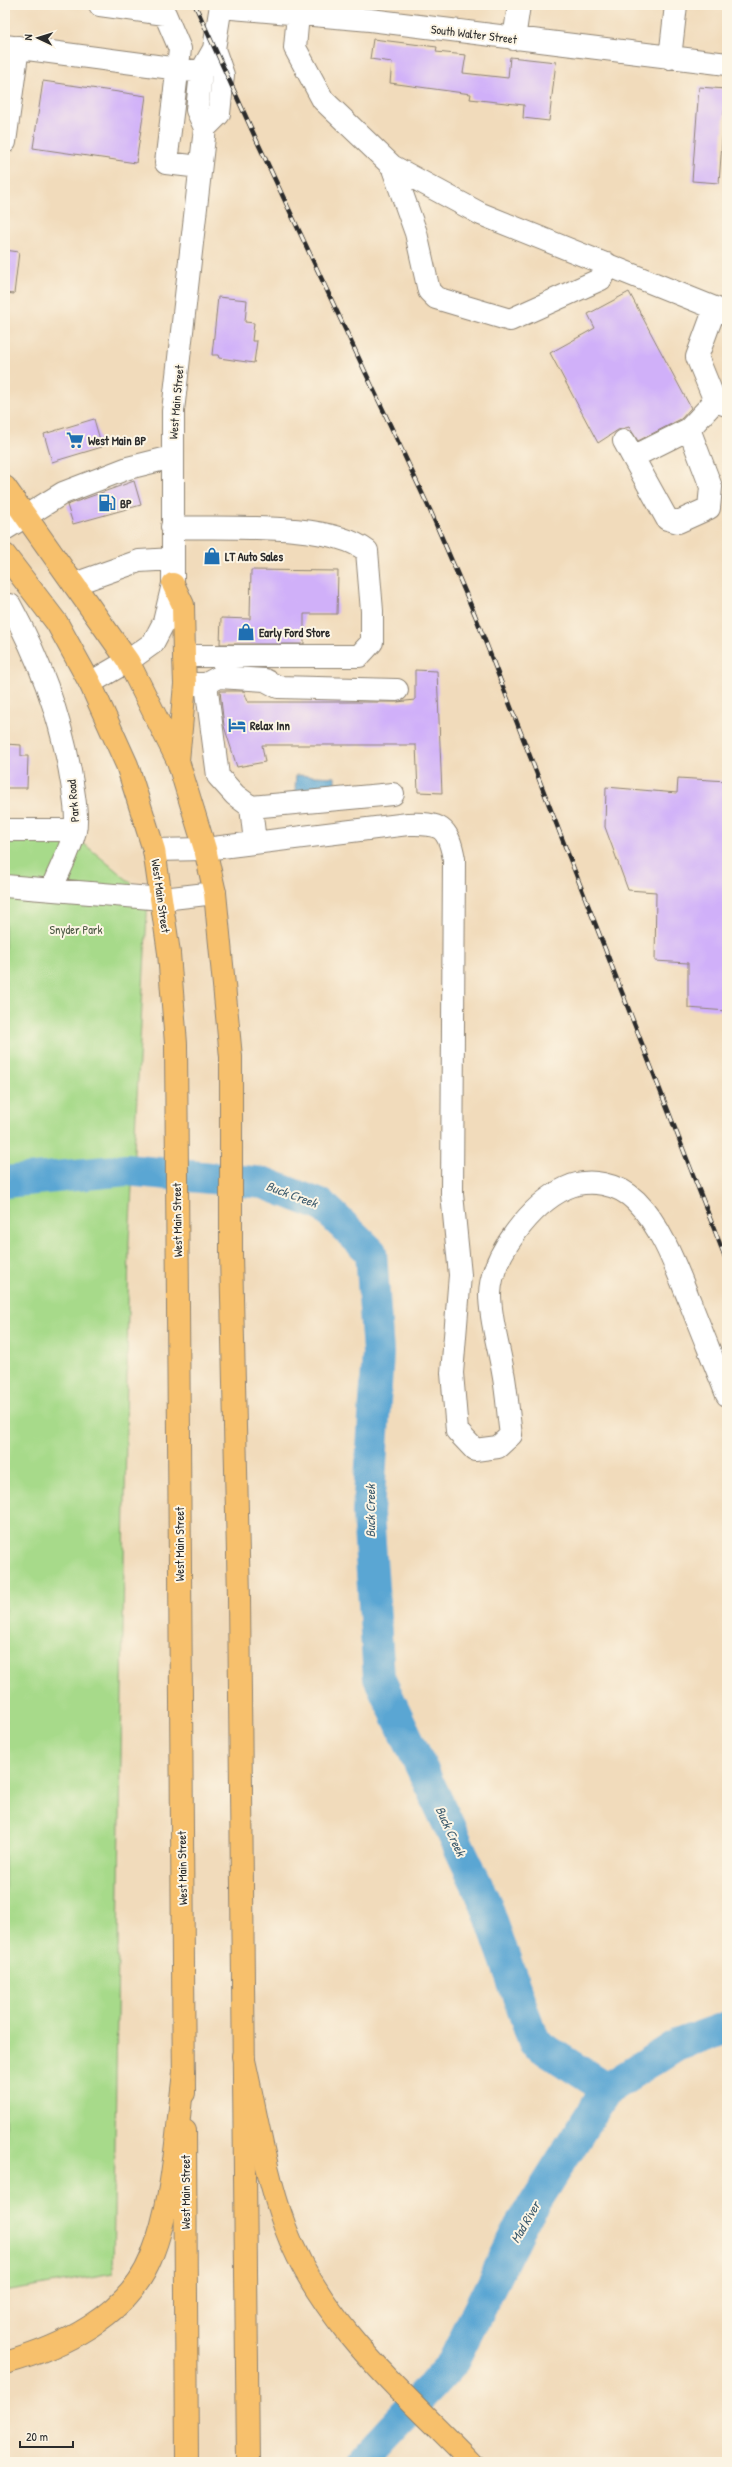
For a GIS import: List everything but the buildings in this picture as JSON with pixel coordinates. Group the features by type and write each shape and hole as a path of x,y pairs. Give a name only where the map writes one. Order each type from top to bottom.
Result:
{"main road":[{"path":"5,487 128,662 178,761 205,849 214,893 230,1057 231,1254 239,1598 248,2462"},
{"path":"5,555 57,623 90,683"},
{"path":"173,584 183,605 185,684 178,761"},
{"name":"West Main Street","path":"90,683 127,765 154,850 163,899 176,1044 175,1104 187,2454"},
{"path":"243,2056 274,2190 285,2227 300,2260 325,2303 356,2341 469,2459"},
{"path":"5,2363 57,2346 93,2326 121,2301 134,2285 146,2266 167,2204 184,2073"}],"street":[{"path":"100,5 165,14 180,49 179,69 166,163 200,167"},
{"path":"514,40 519,5"},
{"path":"670,58 676,5"},
{"path":"214,49 223,75 219,114 205,128 197,110 201,72 214,49 220,6"},
{"name":"South Walter Street","path":"220,6 298,14 371,13 514,40 727,64"},
{"path":"298,14 295,48 323,100 392,166 481,214 721,310 697,357 721,403 689,429 629,449 666,519 678,522 709,508 711,487 689,429"},
{"path":"5,142 11,46 201,72"},
{"name":"West Main Street","path":"90,683 128,662 153,643 164,622 173,584 173,412 205,128"},
{"path":"392,166 416,232 429,291 436,298 510,320 601,279 607,264"},
{"path":"5,528 63,493 128,468 172,457"},
{"path":"172,527 301,530 333,535 356,542 367,551 372,611 372,642 359,656 184,656"},
{"path":"74,584 139,561 173,559"},
{"name":"Park Road","path":"10,605 40,668 55,709 68,762 75,801 75,830 52,888"},
{"path":"185,684 206,684 218,677 265,680 278,687 397,690"},
{"path":"206,684 218,776 235,795 251,807 393,794"},
{"path":"251,807 256,842"},
{"path":"154,850 205,849 408,824 432,823 440,826 447,834 454,859 452,1194 460,1275 452,1373 457,1431 475,1450 498,1447 511,1435 490,1295 492,1280 500,1260 523,1224 536,1208 554,1194 571,1185 587,1182 604,1184 622,1191 636,1201 647,1215 671,1256 727,1395"},
{"path":"5,830 75,830"},
{"path":"5,886 52,888 163,899 214,893"}],"green space":[{"name":"Snyder Park","path":"5,832 71,833 148,897 129,1241 113,2273 5,2292"}],"water":[{"path":"296,775 335,777 335,798 294,804"}],"waterway":[{"name":"Buck Creek","path":"5,1182 126,1170 264,1183 323,1206 371,1252 378,1353 368,1513 379,1678 485,1902 534,2042 607,2089"},
{"name":"Mad River","path":"361,2462 451,2365 521,2225 607,2089 676,2045 727,2027"}],"railway":[{"path":"195,5 256,139 430,510 475,615 727,1262"}],"place":[{"name":"West Main BP","path":"75,440"},
{"name":"BP","path":"107,503"},
{"name":"LT Auto Sales","path":"212,556"},
{"name":"Early Ford Store","path":"246,632"},
{"name":"Relax Inn","path":"237,725"}]}
